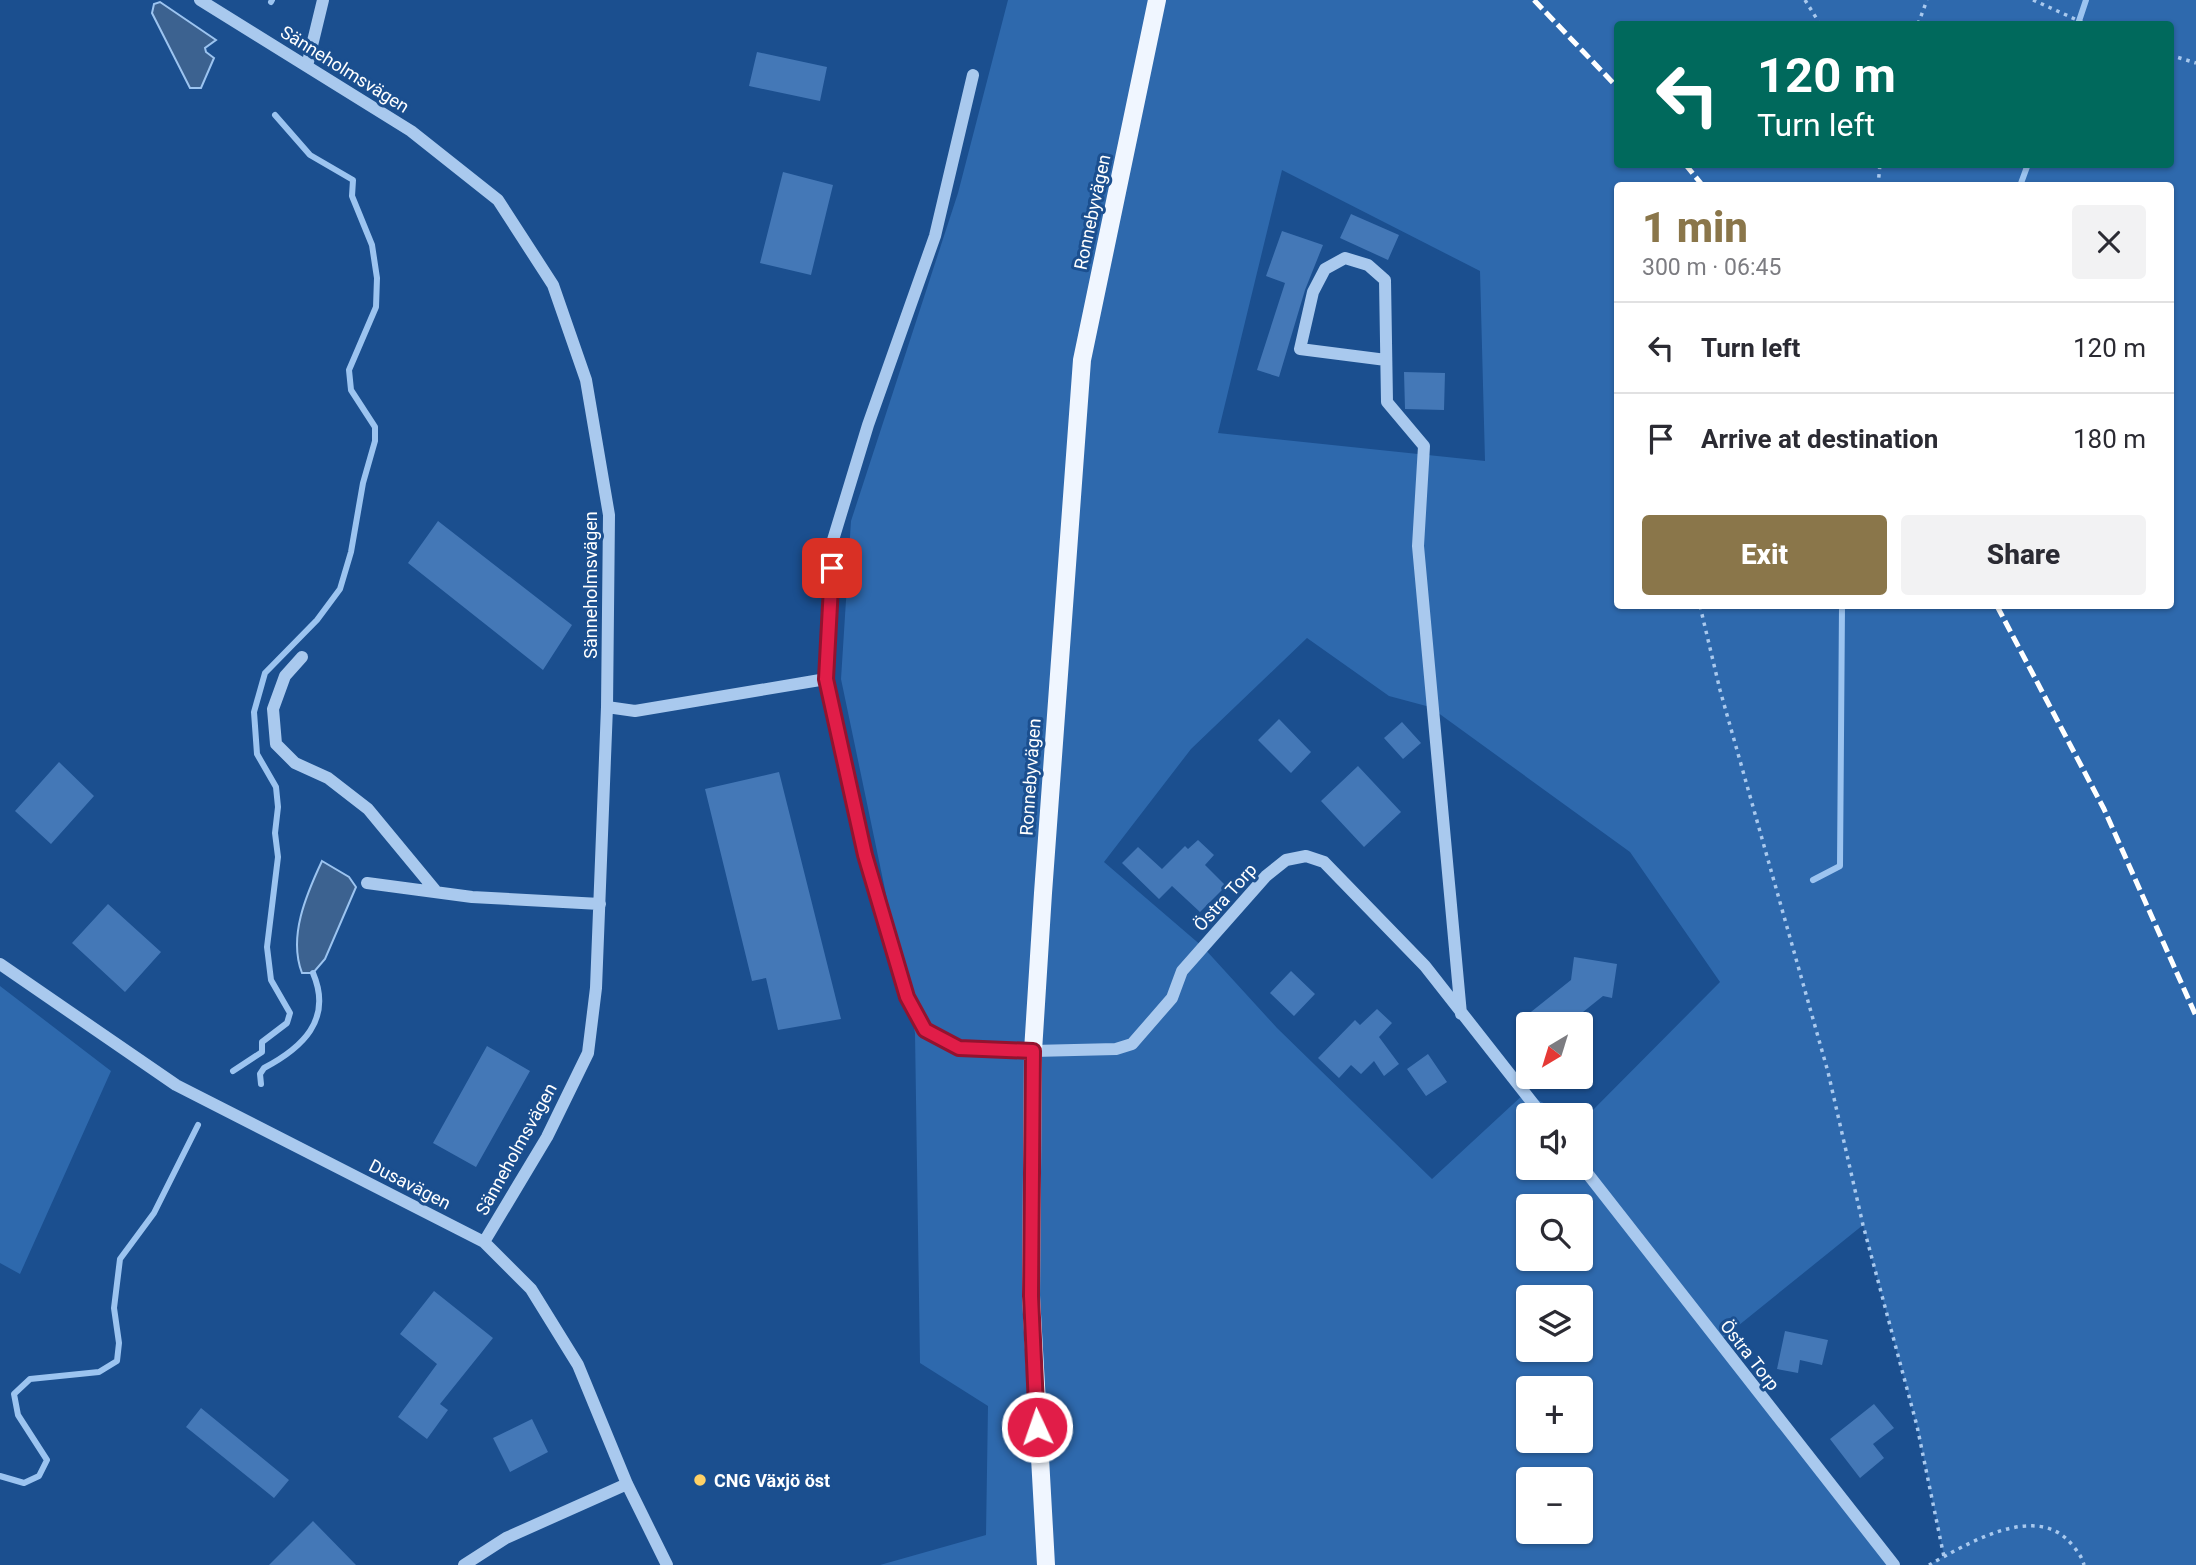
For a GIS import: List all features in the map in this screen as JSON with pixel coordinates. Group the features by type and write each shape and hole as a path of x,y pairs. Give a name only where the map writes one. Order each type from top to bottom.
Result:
{"main road":[{"name":"Ronnebyvägen","path":"1046,1565 1031,1296 1033,1051 1082,360 1157,0"}],"street":[{"name":"Sänneholmsvägen","path":"200,0 411,131 498,200 553,285 586,380 609,515 607,707 596,988 588,1053 547,1137 484,1242"},
{"path":"307,66 323,0"},
{"name":"Östra Torp","path":"973,75 935,236 868,425 833,540 826,679 865,855 907,997 925,1030 959,1048 1033,1051 1116,1049 1132,1044 1172,999 1182,971 1266,876 1286,860 1306,856 1324,862 1425,966 1532,1103"},
{"path":"1386,360 1300,349 1313,292 1325,269 1345,258 1368,265 1385,280 1387,402 1424,446 1418,546 1461,1014"},
{"path":"302,657 285,676 273,709 276,744 295,763 328,778 368,809 435,890"},
{"path":"607,707 635,712 826,679"},
{"path":"367,883 472,897 600,904"},
{"name":"Dusavägen","path":"0,964 176,1085 484,1242 531,1289 578,1365 627,1484 667,1565"},
{"name":"Östra Torp","path":"1593,1180 1895,1565"},
{"path":"464,1565 506,1538 627,1484"}],"path":[{"path":"1805,0 1818,21"},
{"path":"1919,21 1927,0"},
{"path":"2033,0 2078,21"},
{"path":"2174,56 2196,63"},
{"path":"1701,609 1720,690 1828,1072 1863,1225 1917,1426 1944,1557"},
{"path":"1929,1565 1975,1539 2004,1530 2047,1526 2066,1536 2084,1565"}],"shaded area":[{"path":"1008,0 2196,0 2196,1565 1929,1565 1944,1556 1917,1426 1863,1225 1718,1342 1894,1565 880,1565 986,1535 988,1406 920,1363 915,1033 841,679 851,521 958,193","holes":["1282,170 1480,271 1485,461 1218,433","1307,638 1389,696 1430,707 1630,852 1720,982 1593,1110 1593,1180 1516,1180 1516,1103 1544,1103 1525,1093 1432,1179 1277,1028 1203,947 1104,862 1191,749"]},
{"path":"160,2 216,40 205,48 214,58 201,88 190,88 152,13 154,4"},
{"path":"322,861 349,877 356,887 325,959 313,973 302,973 298,959 298,931 305,902"},
{"path":"0,986 111,1071 20,1274 0,1263"}],"building":[{"path":"757,52 827,67 820,101 749,86"},
{"path":"783,172 833,185 811,275 760,263"},
{"path":"1351,214 1399,235 1388,260 1340,238"},
{"path":"1282,231 1323,245 1305,290 1279,377 1257,370 1285,283 1266,276"},
{"path":"1404,372 1445,373 1444,410 1405,409"},
{"path":"438,521 572,625 543,670 408,563"},
{"path":"1279,719 1311,752 1291,773 1258,740"},
{"path":"1402,722 1421,743 1403,759 1384,738"},
{"path":"59,762 94,796 51,844 15,811"},
{"path":"1358,766 1401,812 1364,847 1321,801"},
{"path":"779,772 841,1019 778,1030 766,978 752,981 705,789"},
{"path":"1198,840 1214,855 1205,865 1226,886 1200,912 1172,886 1159,899 1122,863 1138,847 1162,869 1185,846 1188,849"},
{"path":"108,904 161,952 125,992 72,943"},
{"path":"1574,957 1617,964 1612,998 1603,996 1583,1012 1531,1012 1571,980"},
{"path":"1291,971 1315,994 1294,1016 1270,993"},
{"path":"1377,1009 1392,1023 1379,1037 1399,1064 1384,1076 1374,1061 1361,1074 1351,1065 1339,1078 1318,1058 1355,1020 1360,1025"},
{"path":"487,1046 530,1071 476,1167 433,1143"},
{"path":"1428,1054 1447,1082 1426,1096 1407,1069"},
{"path":"434,1291 493,1338 440,1404 448,1410 427,1439 398,1417 437,1364 400,1334"},
{"path":"1785,1331 1828,1340 1822,1365 1800,1360 1798,1373 1777,1369"},
{"path":"1874,1404 1894,1428 1873,1444 1884,1458 1860,1478 1830,1439"},
{"path":"201,1408 289,1480 274,1498 186,1427"},
{"path":"532,1419 548,1452 510,1472 493,1438"},
{"path":"313,1521 356,1565 269,1565"}],"waterway":[{"path":"2079,21 2086,0"},
{"path":"233,1071 262,1052 262,1042 287,1023 290,1013 271,980 267,947 278,857 275,833 278,807 276,787 257,754 254,712 265,673 317,620 340,589 351,552 363,483 375,441 375,427 351,390 349,370 376,307 377,278 372,245 352,196 353,180 310,155 275,115"},
{"path":"2021,182 2027,168"},
{"path":"1813,880 1840,866 1842,609"},
{"path":"261,1084 260,1074 264,1068 291,1051 310,1031 319,1005 313,973"},
{"path":"0,1476 24,1483 39,1476 47,1460 18,1415 14,1394 30,1379 99,1372 117,1361 119,1343 114,1308 120,1259 154,1213 198,1125"}],"railway":[{"path":"1534,0 1614,84"},
{"path":"1688,168 1700,182"},
{"path":"1999,609 2104,809 2196,1016"}],"place":[{"name":"CNG Växjö öst","path":"700,1480"}],"route":[{"path":"832,568 826,679 865,855 907,997 925,1030 959,1048 1033,1051 1031,1296 1037,1427"}]}
